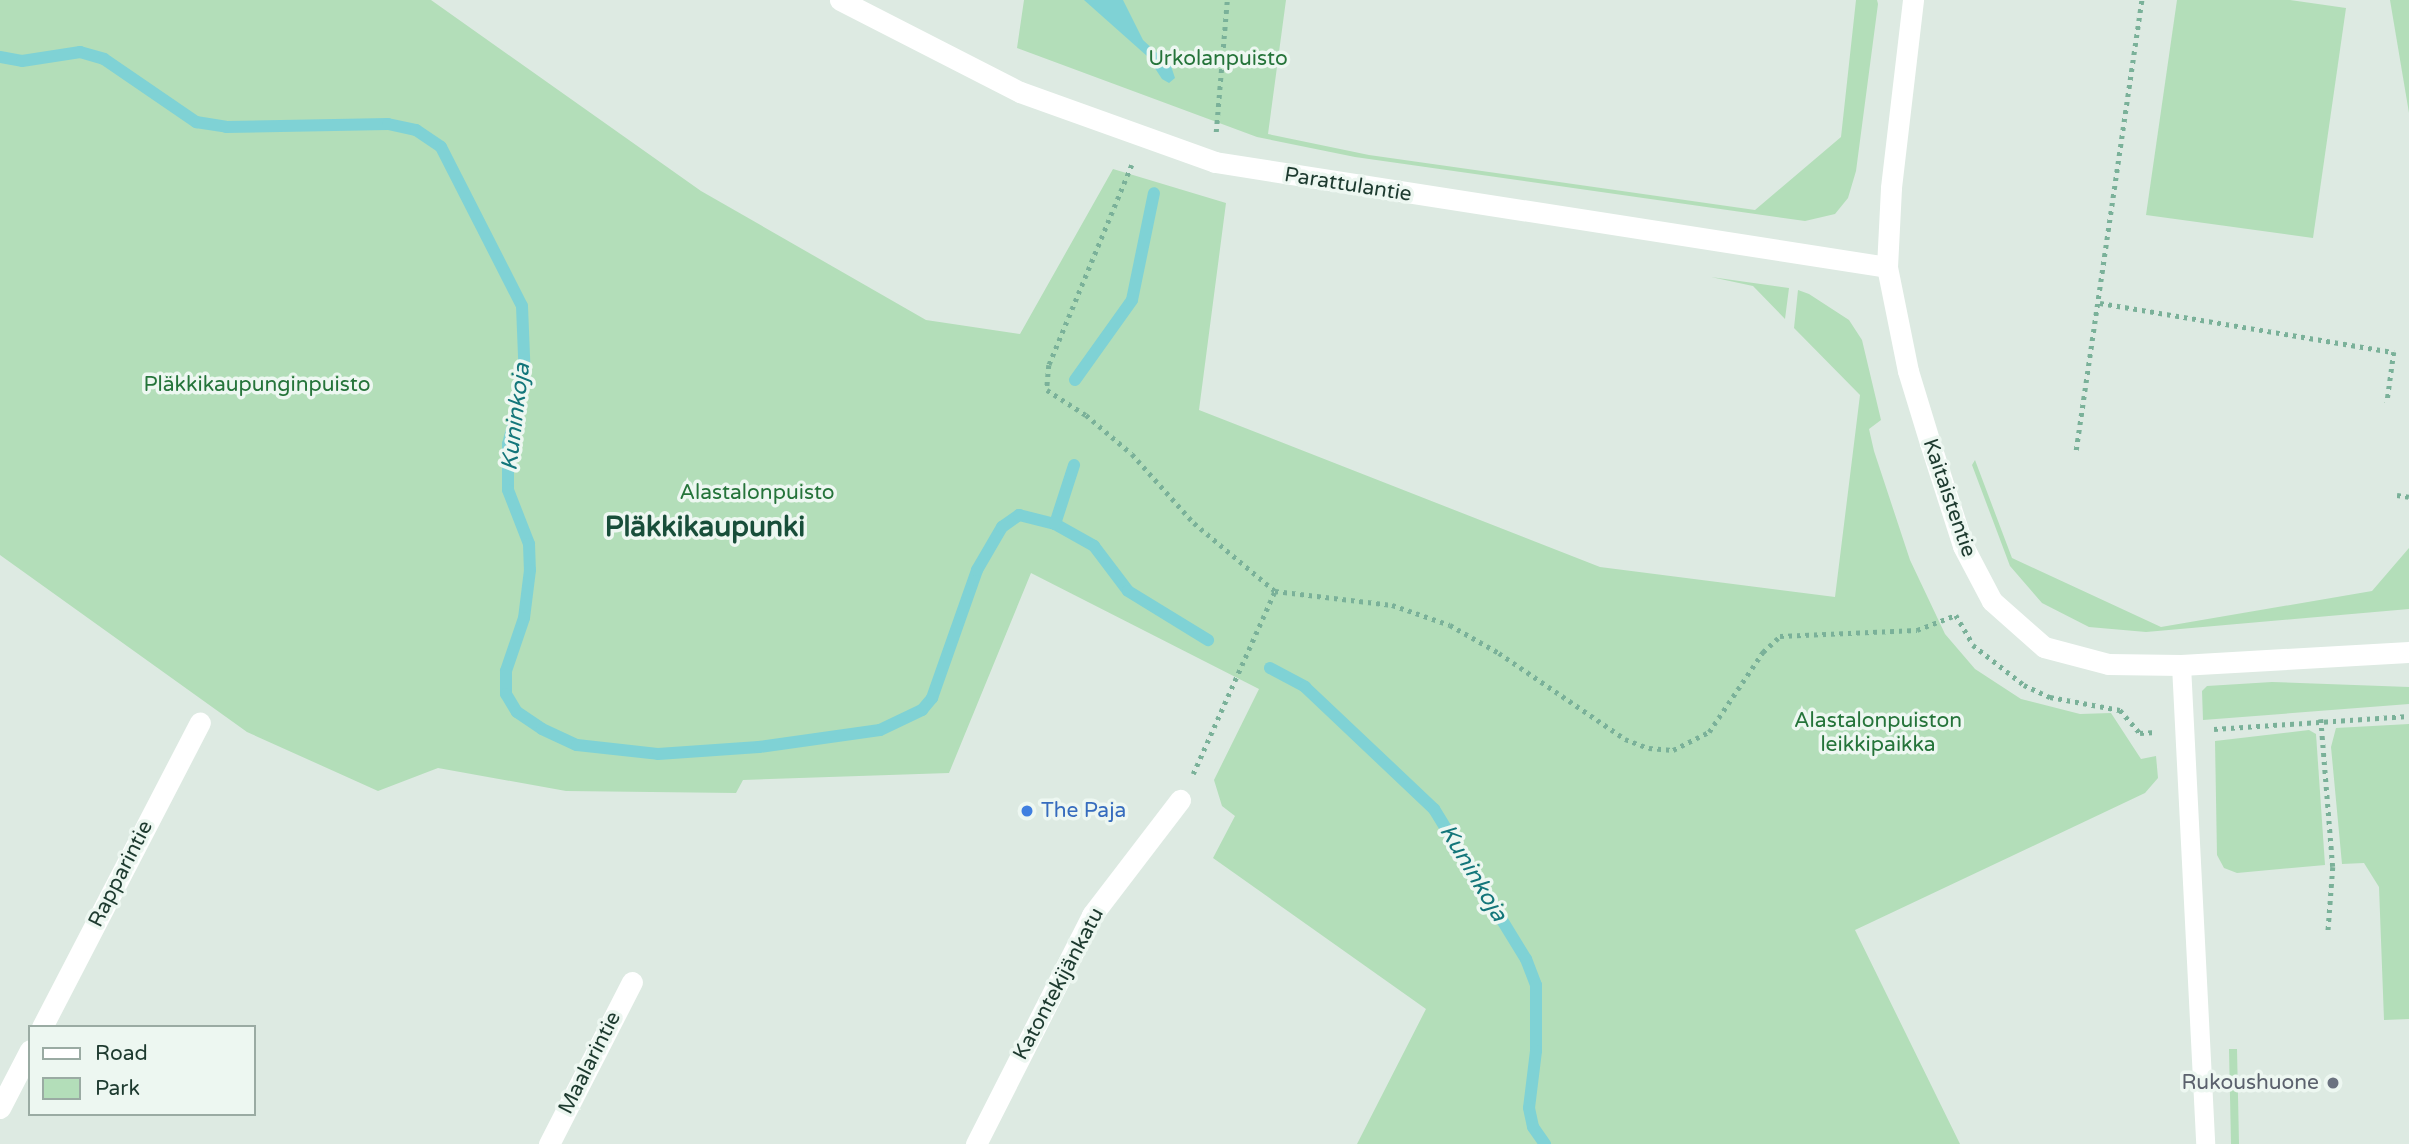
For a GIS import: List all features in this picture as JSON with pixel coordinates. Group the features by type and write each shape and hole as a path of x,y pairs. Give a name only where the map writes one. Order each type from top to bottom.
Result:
{"street":[{"name":"Parattulantie","path":"840,0 1020,92 1215,162 1886,267"},
{"name":"Kaitaistentie","path":"1913,0 1891,188 1886,267 1908,371 1930,443 1963,546 1992,601 2044,647 2080,660 2181,665 2409,652"},
{"name":"Rapparintie","path":"43,1025 200,722"},
{"name":"Katontekijänkatu","path":"976,1144 1092,915 1180,800"},
{"name":"Maalarintie","path":"549,1144 632,982"},
{"path":"0,1108 28,1054"}],"lane":[{"path":"2181,665 2205,1144"}],"path":[{"path":"1215,162 1227,0"},
{"path":"2076,450 2143,0"},
{"path":"1131,167 1049,365 1047,390 1086,415 1132,454 1194,523 1275,591 1392,605 1450,625 1499,653 1625,739 1649,748 1673,750 1709,732 1763,652 1780,636 1917,630 1956,615"},
{"path":"2100,303 2394,352 2387,403"},
{"path":"2397,495 2409,497"},
{"path":"1180,800 1275,591"},
{"path":"2321,719 2333,867 2328,933"}],"green space":[{"name":"Alastalonpuisto","path":"0,0 431,0 701,191 926,320 1020,334 1113,169 1226,203 1199,410 1600,567 1835,597 1860,395 1794,328 1798,290 1809,294 1849,320 1862,340 1881,420 1869,429 1874,451 1910,560 1945,634 1975,669 2021,699 2080,714 2111,713 2141,759 2156,756 2158,778 2145,793 1855,930 1960,1144 1357,1144 1426,1009 1213,858 1235,816 1222,806 1214,780 1259,689 1031,573 949,773 743,780 736,793 566,791 438,768 378,791 247,732 0,555"},
{"name":"Urkolanpuisto","path":"1024,0 1286,0 1268,134 1369,155 1755,210 1841,137 1856,0 1877,0 1878,4 1856,171 1848,198 1835,214 1805,221 1355,157 1257,137 1017,48"},
{"path":"2177,0 2290,0 2346,8 2313,238 2146,215"},
{"path":"2390,0 2409,0 2409,113"},
{"path":"1711,277 1789,288 1785,319 1753,286"},
{"path":"1975,460 2012,558 2161,627 2372,591 2409,548 2409,609 2146,632 2089,627 2042,603 2010,566 1972,465"},
{"path":"2272,682 2409,687 2409,704 2203,720 2202,691 2207,686"},
{"path":"2409,724 2409,1019 2384,1020 2379,887 2364,863 2342,864 2331,747 2336,728"},
{"path":"2309,730 2316,734 2325,865 2237,873 2224,868 2217,855 2215,741"},
{"path":"2229,1049 2237,1049 2239,1144 2231,1144"}],"water":[{"path":"1084,0 1123,0 1143,40 1171,66 1175,78 1169,83 1162,79 1147,56"}],"waterway":[{"name":"Kuninkoja","path":"0,57 22,61 80,52 104,59 196,122 226,127 388,124 416,130 441,147 522,306 525,382 508,444 508,490 529,544 530,570 524,618 506,671 506,694 517,712 542,729 577,745 658,754 759,747 880,730 922,710 932,698 977,570 1002,527 1019,515 1055,524 1094,546 1128,591 1208,640"},
{"path":"1075,380 1132,300 1154,193"},
{"path":"1055,524 1074,465"},
{"name":"Kuninkoja","path":"1270,668 1305,687 1434,809 1526,959 1536,985 1536,1051 1529,1108 1533,1127 1545,1144"}],"place":[{"name":"The Paja","path":"1027,811"},
{"name":"Rukoushuone","path":"2333,1083"}],"district":[{"name":"Pläkkikaupunki","path":"705,527"}],"park label":[{"name":"Pläkkikaupunginpuisto","path":"257,385"},
{"name":"Alastalonpuiston leikkipaikka","path":"1878,733"}]}
